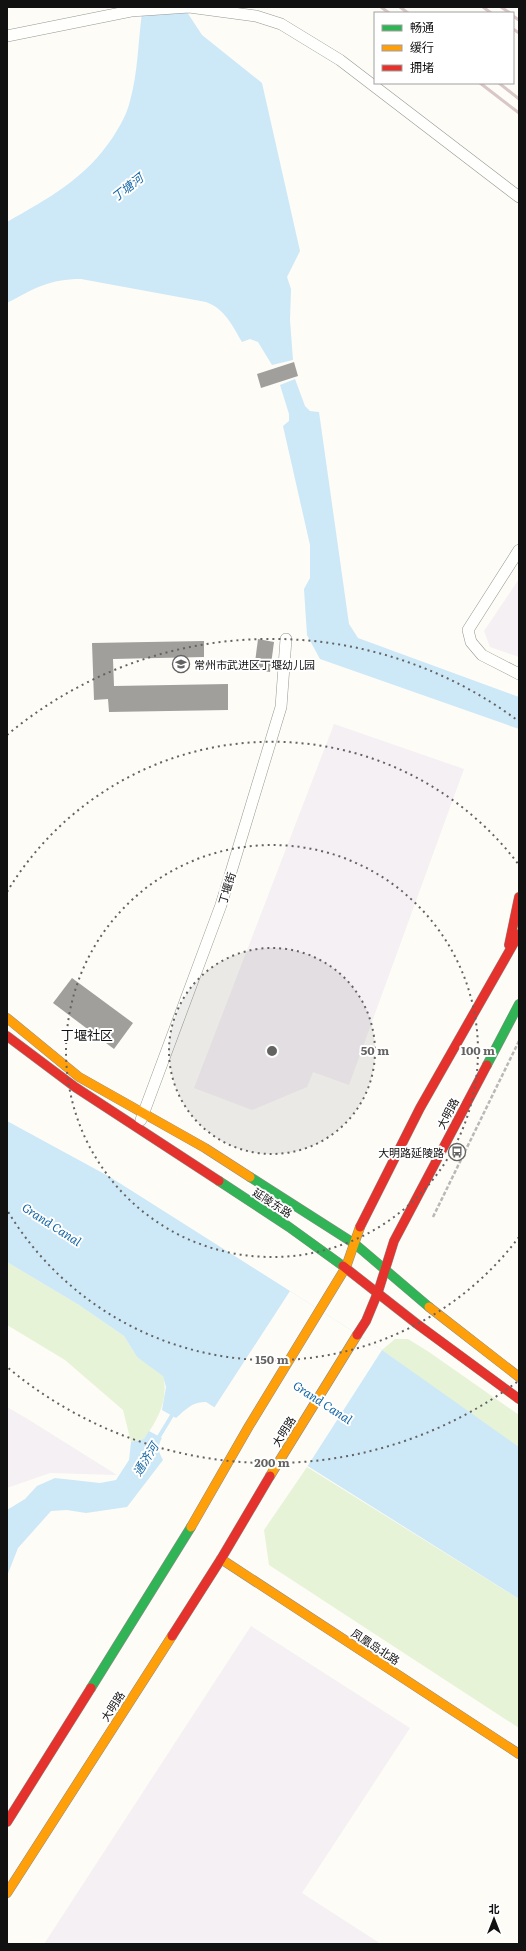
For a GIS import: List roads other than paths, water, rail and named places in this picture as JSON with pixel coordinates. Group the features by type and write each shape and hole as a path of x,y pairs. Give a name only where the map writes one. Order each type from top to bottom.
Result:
{"main road":[{"path":"507,957 519,897"},
{"path":"7,1822 185,1537 249,1426 346,1267 363,1218 420,1108 519,934"},
{"name":"大明路","path":"7,1893 221,1559 284,1452 366,1321 378,1292 394,1241 407,1213 519,1004"},
{"name":"延陵东路","path":"7,1018 79,1077 205,1148 355,1244 429,1307 519,1377"},
{"name":"延陵东路","path":"7,1036 35,1059 138,1130 288,1226 346,1267 416,1323 519,1399"},
{"name":"凤凰岛北路","path":"221,1559 519,1754"}],"street":[{"path":"7,36 131,11 189,7 256,16 281,24 340,60 519,197"},
{"path":"519,550 468,630 471,642 482,655 519,674"},
{"name":"丁堰街","path":"138,1130 221,905 279,714 281,707 286,639"}],"water":[{"name":"丁塘河","path":"185,9 202,35 262,83 300,251 287,277 291,289 290,320 293,360 272,365 258,342 250,339 242,342 223,313 213,305 206,302 81,279 70,279 42,285 7,303 7,222 52,196 78,176 91,165 113,137 129,106 133,90 142,13"},
{"path":"295,379 305,406 310,411 319,412 349,624 358,638 519,697 519,729 320,659 307,635 304,589 310,578 310,545 283,426 289,421 289,414 280,385"},
{"name":"Grand Canal","path":"7,1121 110,1177 290,1291 382,1350 519,1447 519,1599 206,1402 193,1405 176,1418 162,1410 166,1387 163,1376 137,1357 124,1336 79,1305 7,1262"},
{"path":"149,1431 162,1438 159,1444 159,1449 163,1460 127,1507 86,1513 67,1510 51,1511 18,1548 7,1576 7,1510 25,1499 37,1486 55,1478 100,1483 116,1480 129,1460 131,1442 144,1439"}],"waterway":[{"name":"通济河","path":"157,1440 174,1412"}],"railway":[{"path":"381,7 388,12"},
{"path":"400,7 407,12"},
{"path":"483,7 490,12"},
{"path":"501,7 508,12"},
{"path":"514,17 519,20"},
{"path":"514,30 519,33"},
{"path":"481,84 519,113"},
{"path":"500,84 519,99"}],"place":[{"name":"常州市武进区丁堰幼儿园","path":"181,664"},
{"name":"大明路延陵路","path":"457,1152"}],"district":[{"name":"丁堰社区","path":"87,1034"}]}
